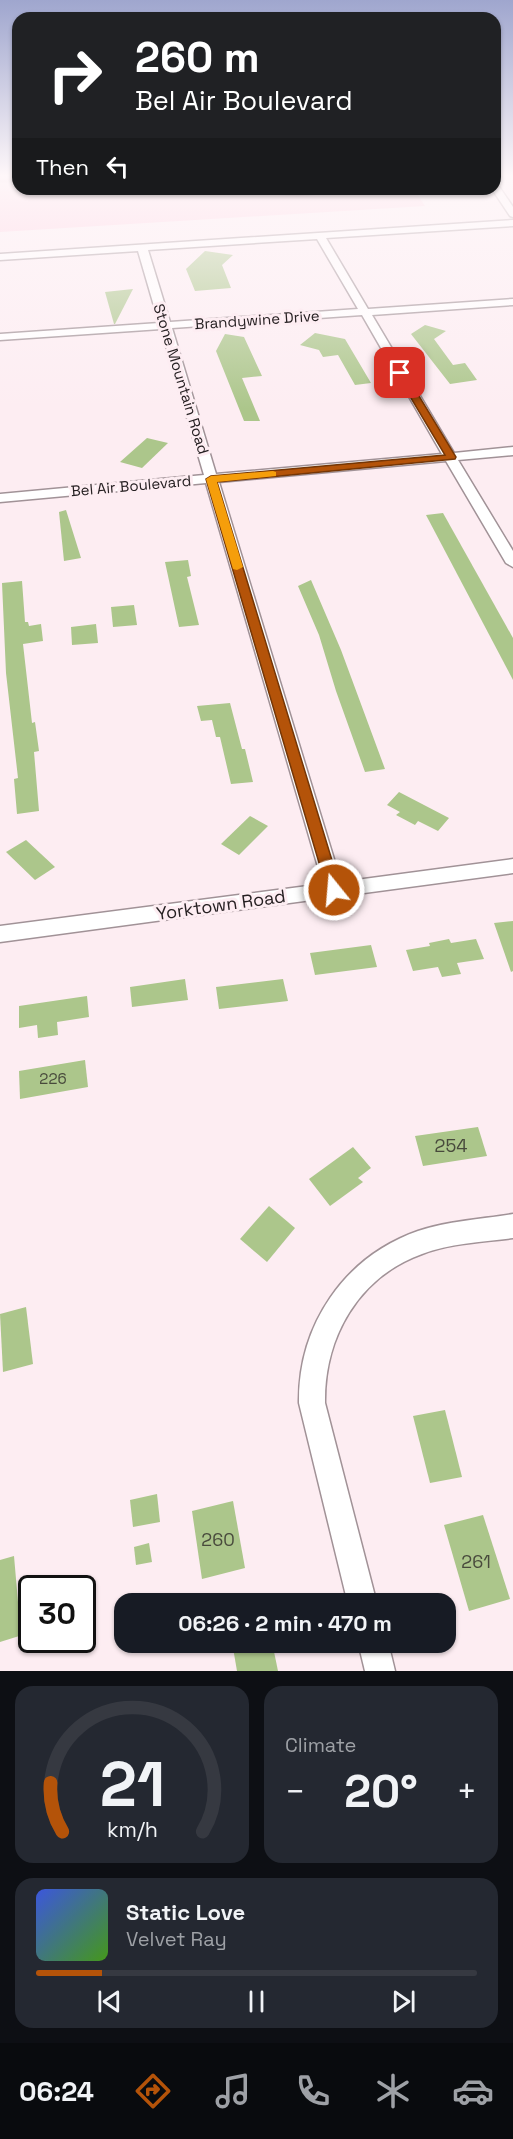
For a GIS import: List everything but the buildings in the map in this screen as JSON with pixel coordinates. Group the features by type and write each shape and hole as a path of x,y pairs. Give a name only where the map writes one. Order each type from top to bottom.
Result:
{"street":[{"path":"0,257 57,253"},
{"name":"Stone Mountain Road","path":"144,253 334,890"},
{"path":"330,253 513,563"},
{"name":"Brandywine Drive","path":"0,337 513,302"},
{"name":"Bel Air Boulevard","path":"0,498 513,451"},
{"name":"Yorktown Road","path":"0,934 513,866"},
{"path":"360,1593 312,1403 313,1371 322,1336 332,1315 355,1284 387,1258 420,1243 513,1226"},
{"path":"376,1653 380,1671"}],"slow traffic":[{"path":"237,567 211,479 273,474"}],"route":[{"path":"334,890 211,479 451,457 400,373"}]}
